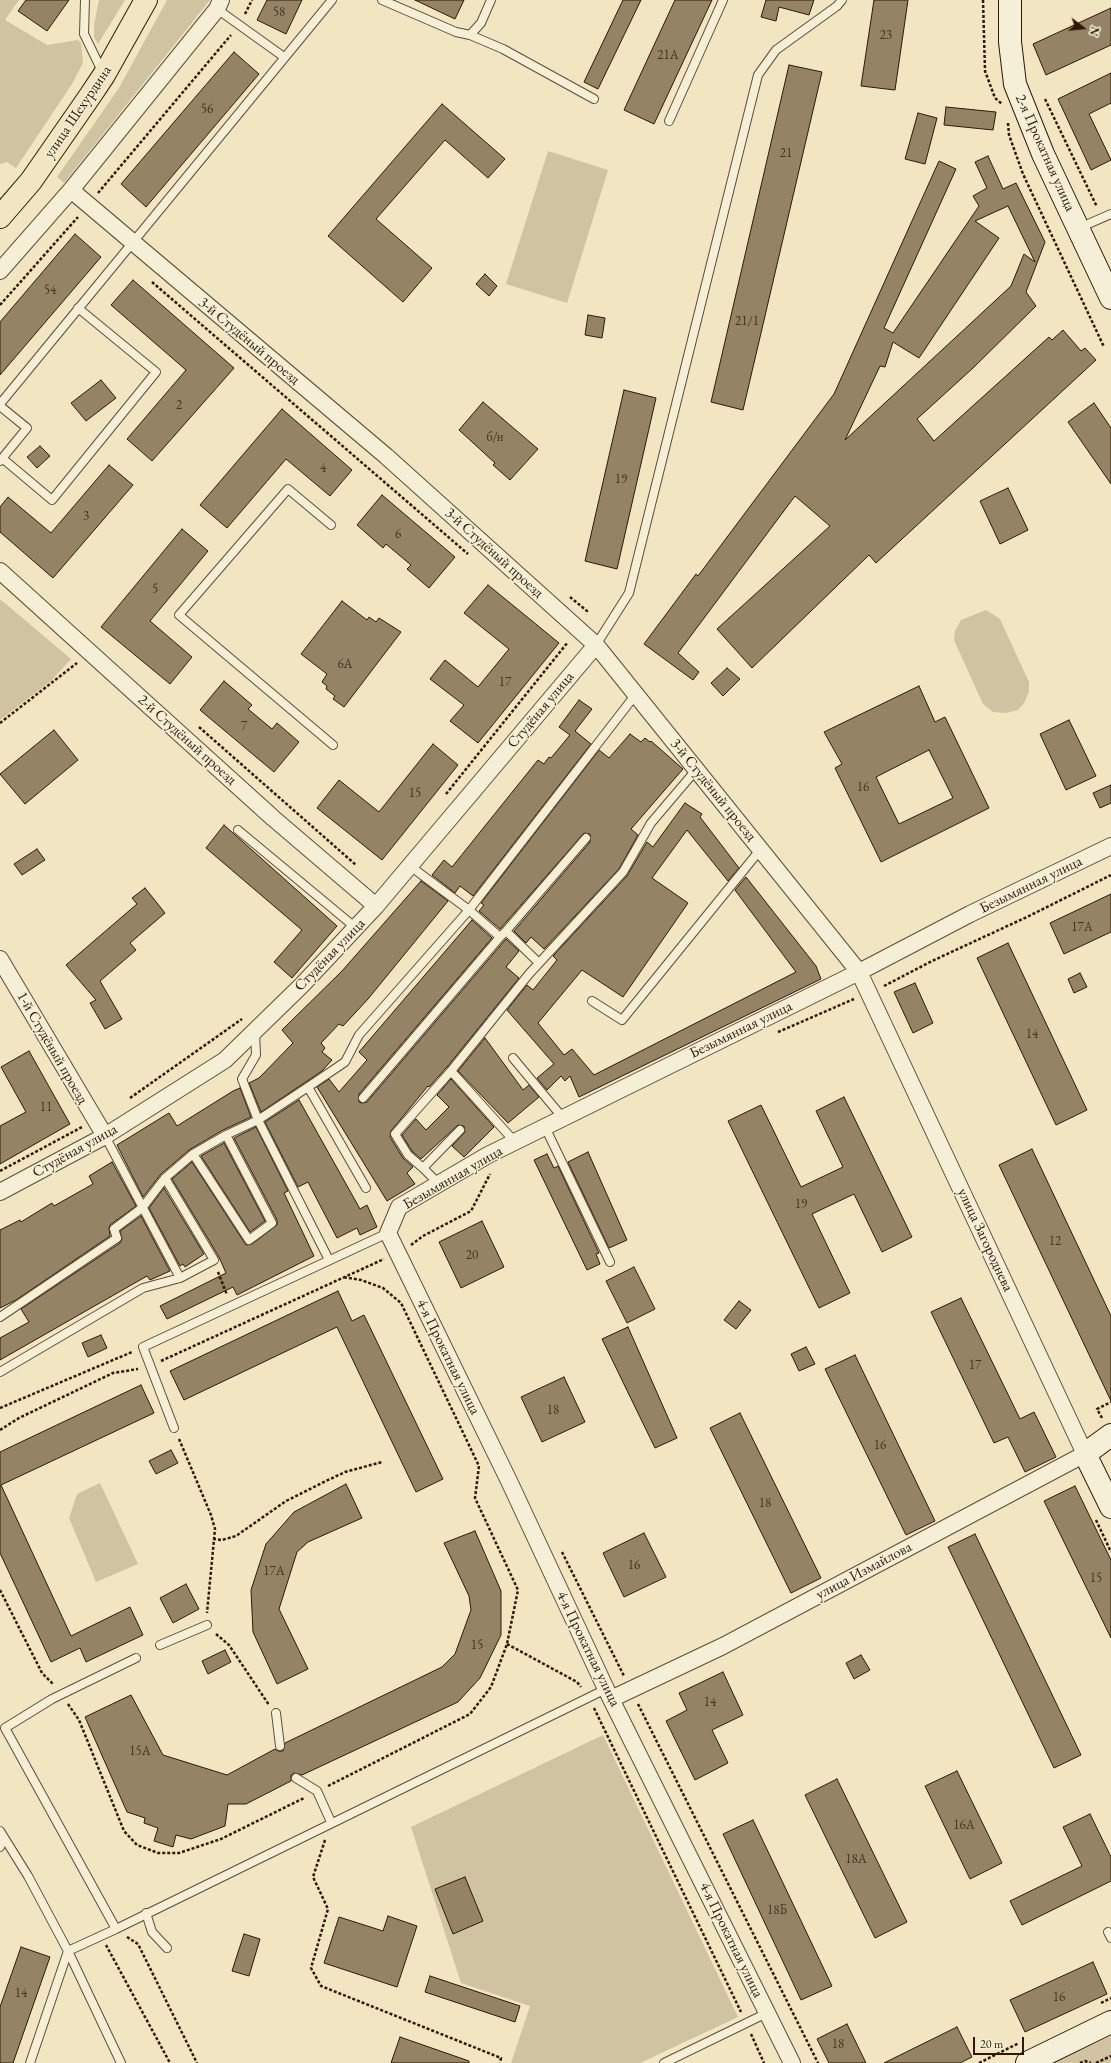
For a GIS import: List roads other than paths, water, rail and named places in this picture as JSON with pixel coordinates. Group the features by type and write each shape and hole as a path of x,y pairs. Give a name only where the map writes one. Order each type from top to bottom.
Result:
{"main road":[{"name":"улица Шехурдина","path":"0,217 31,181 104,75 146,0"}],"street":[{"name":"2-я Прокатная улица","path":"1010,0 1010,42 1015,84 1043,154 1111,298"},
{"path":"0,272 71,190 219,4"},
{"name":"3-й Студёный проезд","path":"71,190 88,206 386,456 596,644 760,850 855,974"},
{"name":"2-й Студёный проезд","path":"0,571 272,818 376,906"},
{"name":"Студёная улица","path":"0,1192 105,1136 225,1060 376,906 596,644"},
{"name":"Безымянная улица","path":"388,1233 399,1207 488,1155 855,974 970,914 1111,846"},
{"name":"1-й Студёный проезд","path":"0,959 105,1136"},
{"name":"улица Загороднева","path":"855,974 872,999 1085,1454 1102,1512"},
{"name":"4-я Прокатная улица","path":"388,1233 505,1474 609,1694 792,2063"},
{"name":"улица Измайлова","path":"609,1694 631,1689 723,1646 1085,1454 1111,1435"},
{"path":"1027,2063 1111,2022"}],"lane":[{"path":"85,0 84,34 104,75"},
{"path":"78,308 156,372 52,500 1,460 27,428 0,405 78,308 132,242 332,0"},
{"path":"382,0 456,32 470,35 503,49 594,99"},
{"path":"470,35 481,23 491,0"},
{"path":"669,121 723,0"},
{"path":"596,644 629,593 758,75 776,50 837,6 842,0"},
{"path":"219,4 239,25 284,57"},
{"path":"1078,228 1111,214"},
{"path":"331,525 288,489 179,615 333,745"},
{"path":"0,1317 117,1238 114,1229 142,1208 165,1178 193,1154 226,1135 258,1120 346,1062 359,1035 469,910 636,694"},
{"path":"439,1184 408,1155 395,1134 451,1071 539,963 623,872 651,823 696,770"},
{"path":"238,830 356,928"},
{"path":"363,1098 586,838"},
{"path":"592,1002 622,1020 760,850"},
{"path":"410,866 503,934 539,963"},
{"path":"255,1031 256,1055 242,1078 258,1120 329,1260"},
{"path":"513,1058 564,1118"},
{"path":"451,1071 515,1142"},
{"path":"308,1087 366,1188"},
{"path":"545,1127 610,1262"},
{"path":"423,1168 460,1130"},
{"path":"193,1154 249,1240 272,1223 226,1135"},
{"path":"105,1136 180,1278"},
{"path":"0,1372 143,1288 180,1278 214,1260 165,1178"},
{"path":"174,1428 143,1347 388,1233"},
{"path":"160,1645 206,1625"},
{"path":"116,1929 4,1728 62,1694 136,1658"},
{"path":"30,2063 68,1951 116,1929 588,1697 609,1694"},
{"path":"276,1713 280,1746"},
{"path":"296,1778 317,1792 331,1822"},
{"path":"0,1847 2,1834"},
{"path":"2,1834 28,1876 68,1951 121,2063"},
{"path":"146,1913 152,1932 167,1948"},
{"path":"664,2063 768,2013"}]}
